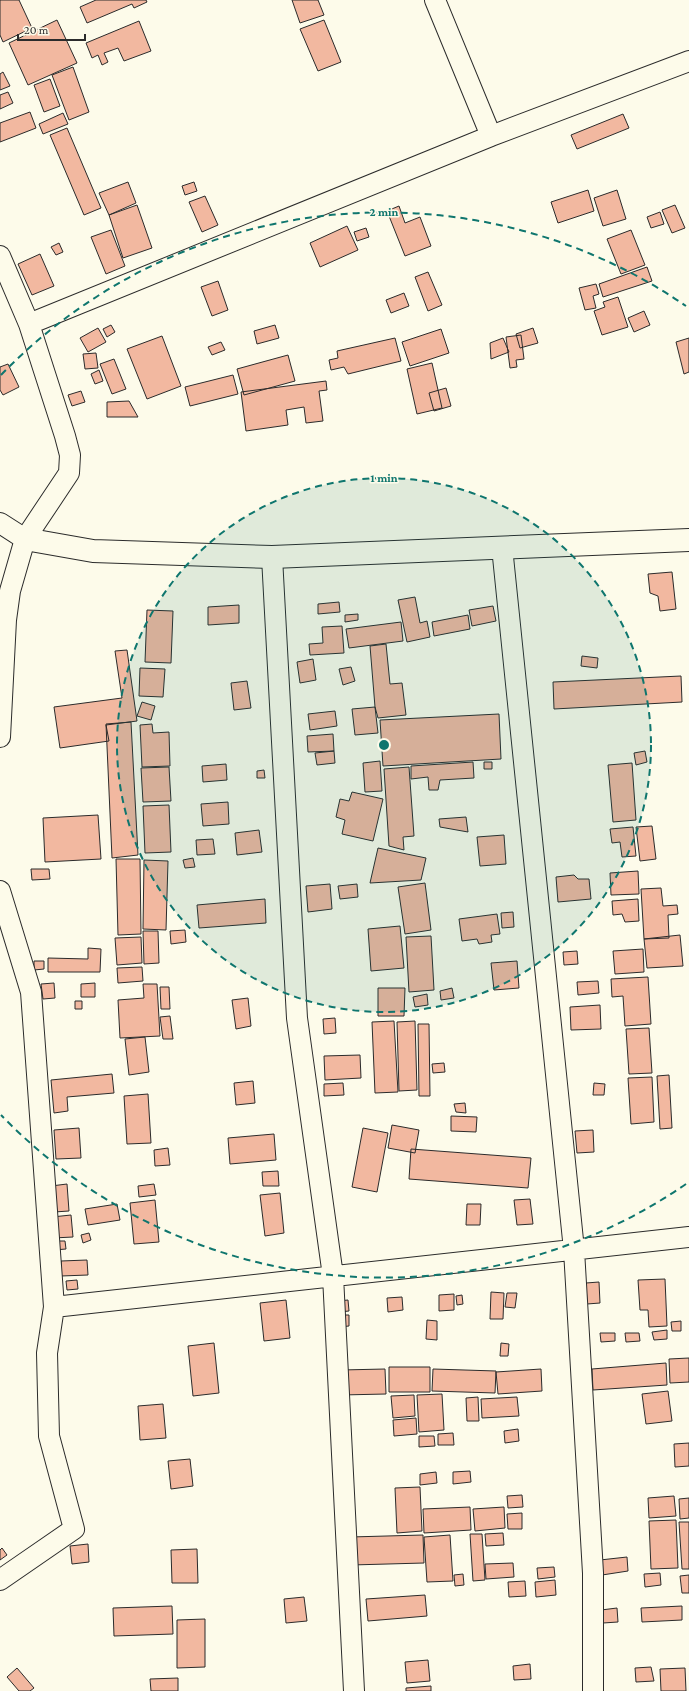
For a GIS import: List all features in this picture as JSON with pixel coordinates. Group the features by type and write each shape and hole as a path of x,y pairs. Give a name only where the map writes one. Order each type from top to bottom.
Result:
{"main road":[{"path":"25,539 93,551 272,557 689,540"}],"street":[{"path":"436,0 491,136"},
{"path":"29,324 491,136 689,61"},
{"path":"0,256 29,324 66,436 70,455 69,473 25,539 10,591 6,620 0,737"},
{"path":"0,523 25,539"},
{"path":"502,547 574,1250 593,1573 592,1691"},
{"path":"272,557 297,1018 333,1276 354,1691"},
{"path":"0,891 31,992 54,1307 47,1353 48,1436 74,1529 0,1580"},
{"path":"54,1307 689,1236"}],"building":[{"path":"0,0 19,0 32,28 3,42 0,35"},
{"path":"96,0 146,0 147,2 134,8 132,4 87,23 80,7"},
{"path":"292,0 318,0 324,15 300,23"},
{"path":"57,20 77,63 28,85 9,43"},
{"path":"324,20 341,62 318,71 300,29"},
{"path":"139,21 151,51 124,61 118,48 104,53 108,62 102,65 98,55 92,58 86,43"},
{"path":"73,67 89,112 69,120 52,75"},
{"path":"3,72 10,86 0,90 0,74"},
{"path":"50,79 60,106 44,112 34,85"},
{"path":"8,92 13,103 0,109 0,95"},
{"path":"30,112 36,128 0,142 0,123"},
{"path":"63,113 68,124 43,134 39,124"},
{"path":"623,114 629,128 577,149 571,135"},
{"path":"67,128 101,208 84,215 50,135"},
{"path":"128,182 136,203 109,215 99,193"},
{"path":"194,182 197,191 185,195 182,186"},
{"path":"588,190 594,211 558,223 551,202"},
{"path":"617,190 626,219 603,226 594,198"},
{"path":"205,196 218,225 202,232 189,202"},
{"path":"137,205 152,248 123,258 109,215"},
{"path":"675,205 685,228 672,233 662,210"},
{"path":"399,206 405,223 420,217 431,246 405,256 387,211"},
{"path":"660,212 664,224 651,228 647,217"},
{"path":"347,226 358,250 320,267 310,243"},
{"path":"366,228 369,237 357,241 354,232"},
{"path":"111,230 125,266 106,274 91,237"},
{"path":"631,230 645,265 621,274 607,239"},
{"path":"59,243 63,252 56,255 51,247"},
{"path":"40,254 54,286 32,295 18,264"},
{"path":"647,267 652,281 603,297 599,284"},
{"path":"428,272 442,305 428,311 415,277"},
{"path":"218,281 228,310 212,316 201,287"},
{"path":"596,284 599,294 593,296 596,308 585,310 579,288"},
{"path":"404,293 409,306 391,313 386,300"},
{"path":"618,297 628,327 602,335 594,311 605,307 603,302"},
{"path":"644,311 650,325 634,332 628,318"},
{"path":"111,325 115,332 107,337 103,329"},
{"path":"275,325 279,338 257,344 254,331"},
{"path":"98,328 106,342 88,352 80,338"},
{"path":"533,328 538,343 520,348 516,334"},
{"path":"441,329 449,353 410,366 402,342"},
{"path":"521,335 524,359 516,360 517,367 510,368 506,337"},
{"path":"162,336 181,386 147,399 127,349"},
{"path":"395,338 401,361 348,374 344,367 331,370 329,360 338,358 337,351"},
{"path":"503,338 509,352 491,359 490,343"},
{"path":"689,338 689,372 684,374 676,342"},
{"path":"221,342 225,350 212,355 208,347"},
{"path":"96,353 98,368 85,369 83,354"},
{"path":"288,355 295,381 244,395 237,369"},
{"path":"114,359 126,389 112,394 100,364"},
{"path":"432,363 442,408 417,414 407,369"},
{"path":"8,364 19,387 3,395 0,390 0,367"},
{"path":"99,370 103,381 95,384 91,374"},
{"path":"233,375 238,394 190,406 185,387"},
{"path":"326,381 327,390 319,391 323,421 306,423 304,407 286,410 288,425 246,431 241,392"},
{"path":"446,388 451,406 434,411 429,393"},
{"path":"81,391 85,402 72,406 68,395"},
{"path":"129,401 138,417 107,417 107,402"},
{"path":"672,572 676,609 660,611 658,596 650,593 648,574"},
{"path":"415,597 420,623 427,621 430,637 407,642 398,600"},
{"path":"339,602 340,612 318,614 318,604"},
{"path":"239,605 239,623 208,625 208,607"},
{"path":"493,606 496,621 472,626 469,610"},
{"path":"147,610 173,611 171,663 145,662"},
{"path":"358,614 358,620 345,622 345,615"},
{"path":"468,615 470,629 434,636 432,622"},
{"path":"401,622 403,641 349,648 346,629"},
{"path":"342,626 344,653 310,655 309,644 323,643 322,627"},
{"path":"386,644 390,684 402,683 406,715 378,718 375,707 370,646"},
{"path":"127,650 137,721 106,725 109,741 60,748 54,707 122,698 115,651"},
{"path":"582,656 598,658 597,668 581,666"},
{"path":"313,659 316,680 300,683 297,662"},
{"path":"351,667 355,681 343,685 339,669"},
{"path":"140,668 165,669 163,697 139,696"},
{"path":"681,676 682,702 554,709 553,682"},
{"path":"247,681 251,708 234,710 231,683"},
{"path":"142,702 155,706 151,720 137,716"},
{"path":"375,707 378,733 355,735 352,709"},
{"path":"335,711 337,726 310,730 308,714"},
{"path":"499,714 501,759 383,766 380,720"},
{"path":"131,722 138,855 112,858 106,724"},
{"path":"152,724 153,733 169,732 170,766 142,767 140,725"},
{"path":"333,734 334,751 308,752 307,736"},
{"path":"334,751 335,763 317,765 315,753"},
{"path":"645,751 647,762 636,765 634,753"},
{"path":"380,761 382,791 365,792 363,763"},
{"path":"473,762 474,778 440,780 438,790 429,790 428,777 411,779 411,766"},
{"path":"484,762 492,762 492,769 484,769"},
{"path":"632,763 636,820 613,822 608,765"},
{"path":"226,764 227,780 203,782 202,766"},
{"path":"169,767 171,801 143,802 141,768"},
{"path":"409,767 414,836 403,837 404,850 389,846 384,769"},
{"path":"264,770 265,778 257,778 257,771"},
{"path":"352,792 383,799 373,841 342,834 345,820 336,817 340,799 349,801"},
{"path":"228,802 229,824 203,826 201,804"},
{"path":"169,805 171,852 145,853 143,806"},
{"path":"98,815 101,859 45,862 43,818"},
{"path":"466,817 468,832 440,827 439,819"},
{"path":"652,826 656,859 640,861 636,827"},
{"path":"633,827 636,856 622,857 620,842 612,843 610,829"},
{"path":"259,830 262,852 237,855 235,833"},
{"path":"504,835 506,864 480,866 477,837"},
{"path":"213,839 215,854 197,855 196,840"},
{"path":"378,848 426,858 421,880 370,883"},
{"path":"193,858 195,867 185,868 183,860"},
{"path":"116,859 140,859 141,934 118,935"},
{"path":"144,860 168,861 166,930 143,929"},
{"path":"31,869 49,869 50,879 32,880"},
{"path":"638,871 639,894 611,895 610,873"},
{"path":"574,875 578,879 589,879 591,899 558,902 556,877"},
{"path":"425,883 431,930 405,934 398,887"},
{"path":"330,884 332,909 308,912 306,886"},
{"path":"357,884 358,897 340,899 338,886"},
{"path":"661,888 663,906 677,905 678,914 668,915 669,938 644,939 641,889"},
{"path":"265,899 266,923 199,928 197,905"},
{"path":"638,899 639,921 625,922 622,914 613,915 612,901"},
{"path":"513,912 514,927 502,928 501,913"},
{"path":"497,914 500,934 491,935 492,942 479,944 477,939 462,941 459,919"},
{"path":"400,926 404,968 371,971 368,929"},
{"path":"185,930 186,942 171,944 170,931"},
{"path":"143,931 158,931 159,963 144,964"},
{"path":"680,935 683,966 647,968 644,939"},
{"path":"431,936 434,990 409,992 406,937"},
{"path":"141,937 142,963 117,965 115,938"},
{"path":"88,948 101,949 100,972 48,972 48,958 88,959"},
{"path":"643,949 644,972 615,974 613,951"},
{"path":"577,951 578,964 564,965 563,952"},
{"path":"34,961 44,961 44,969 34,970"},
{"path":"517,961 519,988 494,990 491,963"},
{"path":"142,967 143,981 118,983 117,968"},
{"path":"648,977 651,1024 625,1026 623,996 612,997 611,979"},
{"path":"598,981 599,993 578,995 577,982"},
{"path":"54,983 55,998 43,999 41,984"},
{"path":"95,983 95,997 81,997 81,984"},
{"path":"143,984 157,984 160,1036 120,1038 118,1000 144,998"},
{"path":"160,987 169,987 170,1009 161,1009"},
{"path":"378,988 405,988 404,1016 378,1016"},
{"path":"452,988 454,998 441,1000 440,991"},
{"path":"427,994 428,1005 415,1007 413,997"},
{"path":"248,998 251,1026 236,1029 232,1000"},
{"path":"75,1001 82,1001 82,1009 75,1009"},
{"path":"600,1005 601,1029 571,1030 570,1007"},
{"path":"170,1016 173,1039 163,1039 160,1017"},
{"path":"335,1018 336,1033 324,1034 323,1019"},
{"path":"394,1021 398,1092 375,1093 372,1022"},
{"path":"415,1021 417,1090 399,1091 397,1022"},
{"path":"418,1024 429,1024 430,1096 419,1096"},
{"path":"649,1028 652,1073 629,1074 626,1029"},
{"path":"145,1037 149,1072 129,1075 125,1039"},
{"path":"360,1055 361,1078 325,1080 324,1056"},
{"path":"444,1063 445,1072 433,1073 432,1064"},
{"path":"112,1074 114,1093 67,1097 68,1111 54,1113 51,1080"},
{"path":"669,1075 672,1128 660,1129 657,1076"},
{"path":"652,1077 654,1122 631,1124 628,1078"},
{"path":"253,1081 255,1103 236,1105 234,1083"},
{"path":"343,1083 344,1095 324,1096 324,1084"},
{"path":"594,1083 605,1084 604,1095 593,1095"},
{"path":"148,1094 151,1143 127,1144 124,1096"},
{"path":"465,1103 466,1113 456,1112 454,1104"},
{"path":"451,1116 477,1117 476,1132 451,1131"},
{"path":"392,1125 419,1130 415,1153 388,1148"},
{"path":"79,1128 81,1158 56,1159 54,1130"},
{"path":"363,1128 388,1133 377,1192 352,1187"},
{"path":"593,1130 594,1152 577,1153 575,1131"},
{"path":"274,1134 276,1160 230,1164 228,1138"},
{"path":"168,1148 170,1165 155,1166 154,1150"},
{"path":"411,1149 531,1158 528,1188 409,1179"},
{"path":"278,1171 279,1186 263,1186 262,1172"},
{"path":"67,1184 69,1211 54,1212 51,1186"},
{"path":"154,1184 156,1195 139,1197 138,1186"},
{"path":"280,1193 284,1233 265,1236 260,1195"},
{"path":"530,1199 533,1224 517,1225 514,1200"},
{"path":"155,1200 159,1242 134,1244 130,1203"},
{"path":"117,1204 120,1220 88,1225 85,1209"},
{"path":"467,1204 481,1204 480,1225 466,1225"},
{"path":"71,1215 73,1237 53,1238 52,1217"},
{"path":"89,1233 91,1240 83,1243 81,1235"},
{"path":"53,1241 65,1241 66,1249 54,1250"},
{"path":"87,1260 88,1275 61,1276 61,1261"},
{"path":"665,1279 667,1326 649,1327 648,1310 640,1310 638,1280"},
{"path":"77,1280 78,1289 67,1290 66,1281"},
{"path":"599,1282 600,1303 587,1304 586,1283"},
{"path":"491,1292 504,1293 503,1319 490,1319"},
{"path":"507,1293 517,1293 515,1308 505,1307"},
{"path":"454,1294 454,1310 439,1311 439,1295"},
{"path":"462,1295 463,1304 457,1305 456,1296"},
{"path":"402,1297 403,1310 388,1312 387,1298"},
{"path":"286,1300 290,1338 264,1341 260,1303"},
{"path":"348,1300 349,1311 339,1312 338,1301"},
{"path":"339,1315 349,1315 349,1326 339,1327"},
{"path":"427,1320 437,1321 437,1340 426,1339"},
{"path":"681,1321 681,1331 672,1331 671,1322"},
{"path":"667,1330 667,1339 654,1340 652,1332"},
{"path":"600,1333 615,1333 615,1341 601,1342"},
{"path":"625,1333 639,1333 640,1341 626,1342"},
{"path":"214,1343 219,1393 193,1396 188,1346"},
{"path":"501,1343 509,1344 508,1356 500,1356"},
{"path":"689,1358 689,1382 670,1383 669,1359"},
{"path":"666,1363 667,1385 593,1390 592,1369"},
{"path":"389,1367 430,1367 430,1392 389,1392"},
{"path":"385,1369 386,1394 341,1395 341,1370"},
{"path":"433,1369 496,1371 495,1393 432,1391"},
{"path":"541,1369 542,1391 498,1394 496,1372"},
{"path":"668,1391 672,1421 646,1424 642,1394"},
{"path":"442,1394 444,1430 419,1432 417,1395"},
{"path":"414,1395 415,1416 393,1418 391,1396"},
{"path":"478,1397 479,1421 467,1421 466,1398"},
{"path":"517,1397 519,1416 482,1418 481,1399"},
{"path":"163,1404 166,1438 140,1440 138,1406"},
{"path":"416,1418 417,1434 394,1436 393,1420"},
{"path":"518,1429 519,1441 505,1443 504,1431"},
{"path":"453,1433 454,1445 438,1445 438,1434"},
{"path":"419,1436 434,1436 435,1446 419,1447"},
{"path":"689,1443 689,1466 675,1467 674,1444"},
{"path":"190,1459 193,1486 171,1489 168,1461"},
{"path":"470,1471 471,1482 453,1484 453,1472"},
{"path":"436,1472 437,1483 420,1485 420,1474"},
{"path":"420,1487 422,1531 397,1533 395,1488"},
{"path":"522,1495 523,1507 508,1508 507,1496"},
{"path":"674,1496 676,1516 649,1518 648,1498"},
{"path":"689,1498 689,1518 680,1519 679,1499"},
{"path":"470,1507 471,1530 424,1533 423,1509"},
{"path":"504,1507 505,1528 475,1531 473,1509"},
{"path":"522,1513 522,1529 508,1529 507,1514"},
{"path":"676,1520 678,1568 651,1569 649,1521"},
{"path":"679,1522 689,1522 689,1569 682,1569"},
{"path":"503,1533 504,1545 486,1546 485,1534"},
{"path":"470,1534 482,1534 485,1580 473,1581"},
{"path":"423,1535 424,1563 351,1565 350,1537"},
{"path":"450,1535 453,1581 427,1582 424,1537"},
{"path":"88,1544 89,1562 72,1564 70,1546"},
{"path":"2,1548 7,1555 0,1560 0,1550"},
{"path":"197,1549 198,1583 172,1583 171,1550"},
{"path":"627,1557 628,1571 602,1575 600,1560"},
{"path":"513,1563 514,1577 486,1579 485,1564"},
{"path":"554,1567 555,1577 538,1579 537,1568"},
{"path":"660,1573 661,1585 645,1587 644,1574"},
{"path":"463,1574 464,1585 455,1586 454,1575"},
{"path":"689,1575 689,1593 682,1593 680,1576"},
{"path":"555,1580 556,1595 536,1597 535,1582"},
{"path":"525,1581 526,1596 509,1597 508,1582"},
{"path":"425,1595 427,1616 368,1621 366,1599"},
{"path":"304,1597 307,1621 286,1623 284,1599"},
{"path":"172,1606 173,1634 114,1636 113,1608"},
{"path":"682,1606 682,1620 642,1622 641,1608"},
{"path":"617,1608 618,1622 603,1623 601,1610"},
{"path":"205,1619 205,1667 177,1668 177,1620"},
{"path":"428,1660 430,1681 407,1683 405,1662"},
{"path":"530,1664 531,1679 514,1680 513,1666"},
{"path":"651,1667 654,1681 636,1682 635,1668"},
{"path":"17,1668 34,1688 30,1691 19,1691 7,1677"},
{"path":"685,1668 686,1691 661,1691 660,1669"},
{"path":"178,1678 178,1691 151,1691 150,1679"},
{"path":"431,1686 431,1691 406,1691 406,1688"}]}
